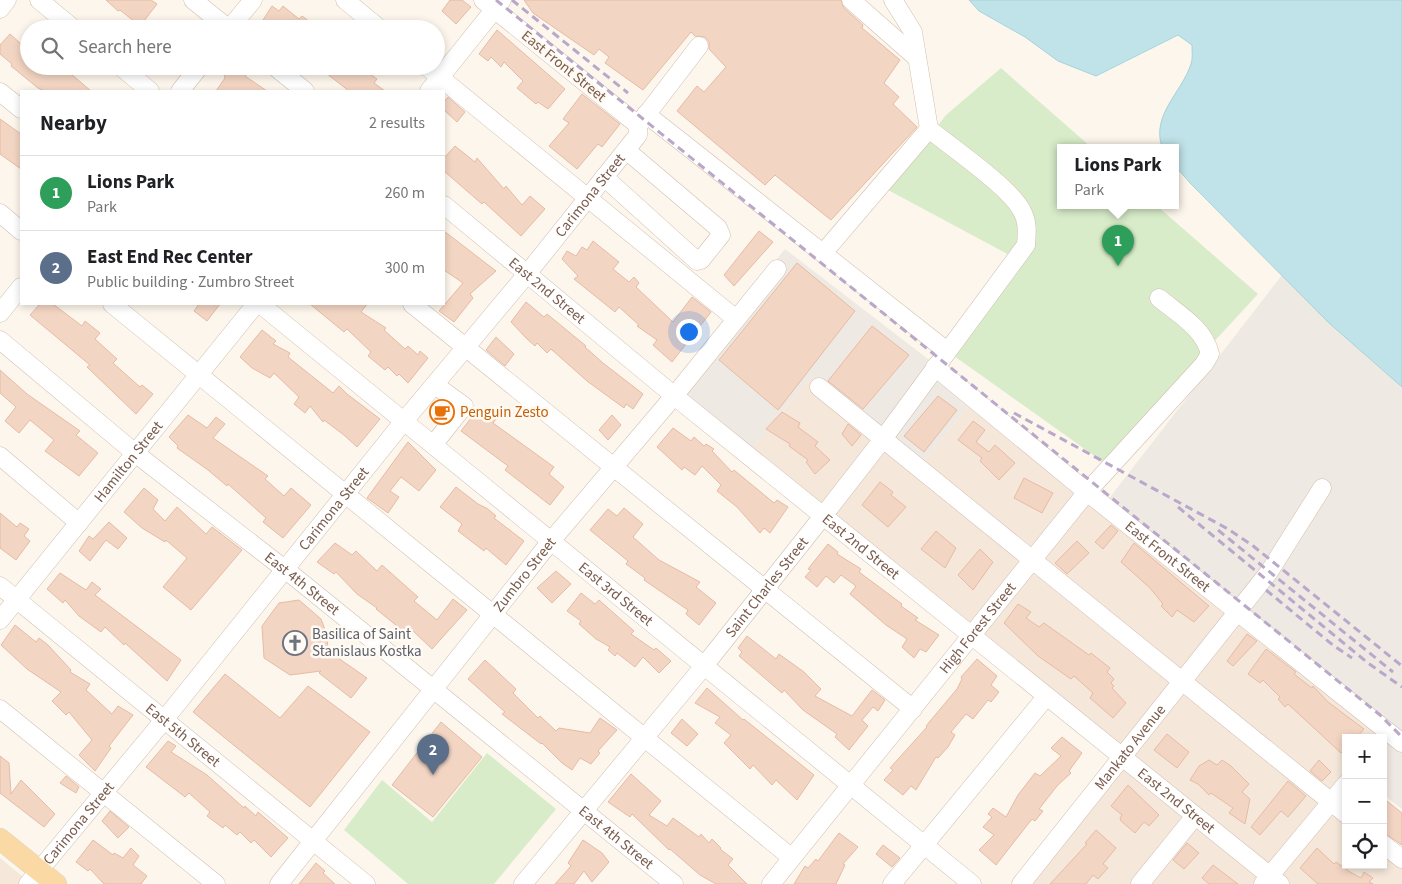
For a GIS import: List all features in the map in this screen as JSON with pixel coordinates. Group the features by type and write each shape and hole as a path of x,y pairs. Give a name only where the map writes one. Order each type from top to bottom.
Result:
{"main road":[{"path":"0,839 34,877 56,884"}],"street":[{"path":"0,9 7,0"},
{"path":"39,0 63,20"},
{"path":"193,0 218,20"},
{"path":"236,20 253,0"},
{"path":"345,0 369,20"},
{"path":"851,0 917,58"},
{"path":"893,0 913,32 929,129 824,252 947,351"},
{"path":"445,69 494,3"},
{"name":"East Front Street","path":"494,3 641,125 824,252"},
{"name":"Carimona Street","path":"34,877 164,720 404,421 588,198 626,150 641,125 699,46"},
{"path":"131,75 149,90"},
{"path":"181,90 193,75"},
{"path":"285,75 304,90"},
{"path":"0,92 20,109"},
{"path":"445,92 588,198 736,319"},
{"name":"Saint Charles Street","path":"523,884 704,666 765,589 883,439 1026,245 1028,226 1022,210 1011,195 929,129"},
{"path":"604,177 697,261 701,260 721,235 718,228 626,150"},
{"name":"East 2nd Street","path":"445,206 674,396 1195,816 1271,881"},
{"path":"0,214 20,230"},
{"name":"Zumbro Street","path":"279,884 551,541 674,396 776,269"},
{"path":"0,313 20,288"},
{"name":"High Forest Street","path":"771,884 1087,492 1204,364 1210,354 1207,341 1200,332 1159,298"},
{"path":"113,305 792,858"},
{"name":"Hamilton Street","path":"0,620 257,305"},
{"name":"East 3rd Street","path":"259,305 972,884"},
{"path":"413,305 913,709"},
{"name":"East 4th Street","path":"0,340 135,453 285,570 674,884"},
{"name":"East Front Street","path":"935,367 1087,492 1238,610 1392,738"},
{"path":"433,445 464,406 435,385"},
{"path":"819,387 1342,811"},
{"path":"0,456 79,523"},
{"name":"Mankato Avenue","path":"1021,884 1269,572 1322,488"},
{"name":"East 5th Street","path":"0,586 366,884"},
{"path":"892,884 1046,697"},
{"path":"0,709 105,792 216,884"},
{"path":"1271,881 1342,789"},
{"path":"1140,884 1195,816"},
{"path":"1387,847 1402,859"}],"shaded area":[{"path":"785,249 976,396 922,464 811,377 752,449 675,385"},
{"path":"1282,275 1329,323 1402,387 1402,809 1387,797 1387,743 1390,739 1387,734 1384,734 1107,501"},
{"path":"811,377 922,464 976,396 1387,726 1380,734 1342,734 1342,780 1324,801 1342,816 1342,869 1387,869 1387,851 1402,863 1402,884 1028,884 1130,757 752,449"},
{"path":"0,858 32,884 0,884"}],"green space":[{"path":"1001,68 1088,144 1057,144 1057,209 1161,209 1258,294 1103,462 947,351 1015,258 888,190 946,115"},
{"path":"487,753 556,809 494,884 408,884 344,830 382,780 432,822"}],"water":[{"path":"969,0 1402,0 1402,387 1329,323 1191,184 1179,170 1179,144 1162,144 1160,135 1164,114 1187,74 1191,64 1192,45 1178,35 1096,76 1058,61 1025,37 979,11"}],"building":[{"path":"106,0 151,0 157,4 145,20 132,20 120,10 118,11"},
{"path":"450,0 462,0 471,7 456,24 442,11"},
{"path":"524,0 841,0 844,8 863,25 862,28 900,60 884,83 899,97 893,104 917,127 831,220 775,175 765,185 677,111 697,86 704,92 726,67 709,49 709,42 705,37 695,36 691,32 643,90 605,63 609,57 599,49 594,55 533,13"},
{"path":"272,6 279,11 283,6 299,19 302,16 308,20 263,20"},
{"path":"497,30 565,89 548,109 538,102 536,104 517,88 523,81 504,62 501,67 491,57 488,61 479,54"},
{"path":"10,34 20,43 20,73 0,54 0,45"},
{"path":"22,75 72,75 90,90 42,90"},
{"path":"224,75 246,75 266,90 217,90 225,78"},
{"path":"329,75 372,75 377,79 374,83 384,90 348,90"},
{"path":"582,94 620,124 602,147 598,144 577,169 549,146 569,123 563,119"},
{"path":"448,97 465,112 457,122 445,111 445,101"},
{"path":"0,119 20,133 20,168 0,154"},
{"path":"455,146 475,162 477,158 504,189 506,186 522,205 530,196 545,209 521,236 484,202 482,204 445,172 445,157"},
{"path":"759,231 773,242 734,286 724,275"},
{"path":"445,232 496,271 470,294 473,298 454,322 439,311 463,283 445,271"},
{"path":"593,241 619,262 613,269 629,282 634,277 639,283 636,287 673,322 692,297 711,312 672,362 653,345 657,340 637,326 639,325 619,307 615,312 574,279 578,276 562,259 567,251 576,256 582,247 587,250"},
{"path":"797,263 855,311 778,410 719,360"},
{"path":"526,302 544,317 547,314 586,346 603,363 643,394 633,409 626,404 624,408 587,381 551,349 547,353 537,343 535,346 527,339 511,322"},
{"path":"39,305 54,305 82,326 85,321 100,333 95,339 117,359 113,363 140,387 142,385 153,394 136,414 87,367 90,365 30,315"},
{"path":"198,305 219,305 207,321 194,311"},
{"path":"311,305 366,305 361,312 386,328 384,330 405,349 408,346 418,355 420,351 428,358 408,383 399,374 397,376 388,367 385,370 368,356 371,352 347,329 344,332"},
{"path":"872,326 909,355 863,409 828,381"},
{"path":"262,330 276,341 273,344 290,353 288,357 333,393 339,386 380,419 357,447 324,420 323,422 310,406 305,413 294,404 299,397 274,373 270,378 252,368 240,357"},
{"path":"496,337 514,354 505,366 486,350"},
{"path":"0,370 27,394 80,431 76,435 98,453 79,476 45,451 54,440 30,420 19,433 5,421 16,407 0,393"},
{"path":"938,396 957,410 924,452 904,436"},
{"name":"Penguin Zesto","path":"441,402 449,408 440,419 432,413"},
{"path":"488,407 499,415 493,423 554,467 549,474 564,487 550,505 505,470 508,466 461,431 475,413 481,416"},
{"path":"782,412 800,423 798,427 818,442 815,446 830,460 815,474 806,462 808,460 789,446 790,444 766,429"},
{"path":"188,415 207,428 216,417 225,424 213,438 268,476 265,479 284,496 291,488 311,505 283,538 263,522 266,518 228,484 227,486 177,448 178,446 169,437"},
{"path":"612,415 621,425 608,440 599,430"},
{"path":"973,421 985,430 976,442 989,452 995,445 1015,463 999,480 980,461 982,458 958,440"},
{"path":"848,424 861,435 852,446 842,434"},
{"path":"673,428 691,441 694,437 704,446 706,444 714,449 712,451 732,472 734,470 774,503 777,500 788,507 770,533 764,528 760,533 737,507 717,491 721,485 702,466 695,475 684,467 682,470 657,447"},
{"path":"408,442 436,470 419,491 401,477 390,491 399,497 388,513 367,498"},
{"path":"1024,478 1053,493 1042,513 1014,498"},
{"path":"880,482 893,492 891,495 906,507 888,527 862,505"},
{"path":"456,487 478,504 488,509 496,516 494,518 524,541 506,565 486,548 484,551 458,531 462,524 440,507"},
{"path":"144,488 158,500 153,509 165,521 177,507 206,534 212,527 242,550 191,610 163,587 187,558 166,540 165,542 142,528 124,512"},
{"path":"624,508 643,524 633,537 659,560 700,582 696,587 716,603 699,625 686,614 688,610 644,580 645,578 626,564 628,561 590,530 608,509 617,516"},
{"path":"0,513 17,527 20,523 29,529 24,536 30,541 16,560 0,548"},
{"path":"109,522 127,538 118,549 106,540 90,561 79,551 89,536 93,539"},
{"path":"1111,525 1118,531 1103,549 1095,542"},
{"path":"936,531 956,548 945,568 921,549"},
{"path":"1077,541 1089,553 1067,574 1055,563"},
{"path":"335,543 352,555 356,551 377,571 382,565 418,597 414,601 437,620 453,599 467,610 432,649 411,629 407,634 377,608 357,594 336,572 334,574 317,562"},
{"path":"1134,543 1209,606 1194,622 1177,610 1172,617 1161,606 1163,604 1150,588 1121,562"},
{"path":"828,544 838,552 837,554 861,569 859,572 918,618 915,620 939,635 926,652 920,649 914,658 902,647 907,639 886,625 850,594 856,586 841,575 834,583 826,576 817,587 805,577 811,570 808,569"},
{"path":"980,549 993,562 973,590 958,575"},
{"path":"556,571 571,584 552,603 537,588"},
{"path":"60,573 86,590 92,582 101,589 95,595 181,660 167,681 105,627 101,632 79,616 65,600 63,603 47,589"},
{"path":"581,593 595,604 599,600 634,631 631,634 654,650 656,648 671,661 659,673 643,657 635,667 617,653 615,656 608,650 610,647 596,639 579,624 581,621 567,611"},
{"name":"Basilica of Saint Stanislaus Kostka","path":"299,600 321,619 327,635 328,651 367,678 351,698 319,673 321,671 290,675 264,658 262,626 279,603"},
{"path":"1018,604 1031,612 1026,618 1039,627 1044,623 1089,655 1091,653 1110,668 1107,672 1114,679 1111,683 1114,686 1112,688 1126,703 1113,718 1090,698 1093,693 1074,676 1071,679 1038,656 1004,623"},
{"path":"15,625 36,642 39,638 48,645 71,670 70,672 90,684 86,690 112,714 118,706 133,715 109,746 111,748 95,771 79,755 92,740 69,712 66,715 52,701 61,692 27,669 1,645"},
{"path":"1247,634 1257,641 1233,666 1227,661"},
{"path":"747,636 776,659 779,654 804,672 821,689 815,696 852,716 872,690 885,700 878,711 873,707 862,720 868,726 849,750 835,737 837,734 803,710 784,690 782,693 739,656 742,652 738,648"},
{"path":"1266,649 1296,672 1294,674 1312,688 1313,686 1328,702 1364,729 1360,734 1342,734 1341,753 1288,704 1285,707 1278,699 1280,697 1263,680 1260,683 1248,674"},
{"path":"977,659 997,676 991,685 999,692 991,702 988,700 973,719 966,714 951,732 955,735 948,747 938,758 936,757 916,790 911,786 903,795 884,780 893,770 890,768 927,727 957,689 962,679 961,677"},
{"path":"485,660 516,689 513,693 538,718 540,716 556,731 559,728 590,733 600,718 617,730 598,751 600,753 591,764 580,758 572,770 542,743 502,714 505,712 468,679"},
{"path":"225,674 280,718 308,686 370,732 310,807 193,712"},
{"path":"707,688 743,720 814,775 797,800 776,780 772,785 753,765 750,769 724,743 731,735 715,723 720,717 695,703"},
{"path":"682,719 698,734 687,746 671,733"},
{"path":"441,722 482,757 433,817 392,785"},
{"path":"1167,734 1189,752 1177,768 1154,750"},
{"path":"1062,737 1082,753 1069,771 1071,773 1057,786 1039,809 1043,811 1035,821 1032,819 996,865 979,850 994,835 983,827 992,817 988,814 993,808 1006,817 1018,795 1035,773 1040,776 1061,756 1051,748"},
{"path":"168,741 176,746 171,752 207,775 244,808 245,806 256,816 258,812 288,838 271,857 254,840 251,843 240,832 237,835 225,825 223,828 207,816 210,812 189,793 185,797 146,767"},
{"path":"0,756 9,763 11,794 21,780 55,814 44,827 0,793"},
{"path":"1209,760 1217,765 1222,760 1249,784 1242,792 1250,799 1245,824 1229,813 1233,808 1211,793 1209,795 1198,784 1190,780 1199,766"},
{"path":"1319,760 1331,772 1322,781 1310,771"},
{"path":"631,774 661,801 649,815 667,826 673,818 699,837 701,834 709,843 712,839 720,849 733,859 728,865 747,884 716,884 700,875 669,850 632,814 630,817 608,802"},
{"path":"66,776 79,787 76,793 60,783"},
{"path":"1288,781 1306,796 1288,817 1281,811 1260,835 1251,827"},
{"path":"1128,785 1159,815 1149,826 1144,822 1135,833 1121,821 1122,815 1111,806"},
{"path":"1387,801 1402,813 1402,845 1387,835"},
{"path":"110,811 129,827 118,838 102,821"},
{"path":"1096,830 1116,848 1103,864 1108,868 1098,879 1093,875 1086,884 1050,884 1087,844 1085,843"},
{"path":"839,833 858,847 843,864 845,865 836,884 794,884 805,866 808,868 816,859 818,861"},
{"path":"93,840 113,855 114,853 123,858 131,848 139,856 133,865 147,876 141,884 104,884 90,869 88,871 76,862"},
{"path":"583,840 602,853 609,862 592,882 584,871 574,884 555,884 571,866 568,863"},
{"path":"1187,843 1199,853 1184,869 1173,860"},
{"path":"883,845 900,858 892,867 876,854"},
{"path":"1317,848 1334,864 1336,862 1342,866 1342,869 1346,869 1361,878 1364,872 1373,878 1369,882 1373,884 1318,884 1300,868"},
{"path":"316,863 325,871 323,873 335,884 299,884"},
{"path":"1213,865 1238,884 1209,884 1202,878"}],"railway":[{"path":"496,0 1380,715 1402,737"},
{"path":"512,0 628,93"},
{"path":"1014,413 1228,529 1252,545 1402,666"},
{"path":"1178,507 1368,663 1402,687"},
{"path":"1218,530 1393,672"},
{"path":"1266,590 1334,646 1352,658"}],"place":[{"name":"Lions Park","path":"1118,266"},
{"name":"Penguin Zesto","path":"442,412"},
{"name":"Basilica of Saint Stanislaus Kostka","path":"295,643"},
{"name":"East End Rec Center","path":"433,775"}]}
